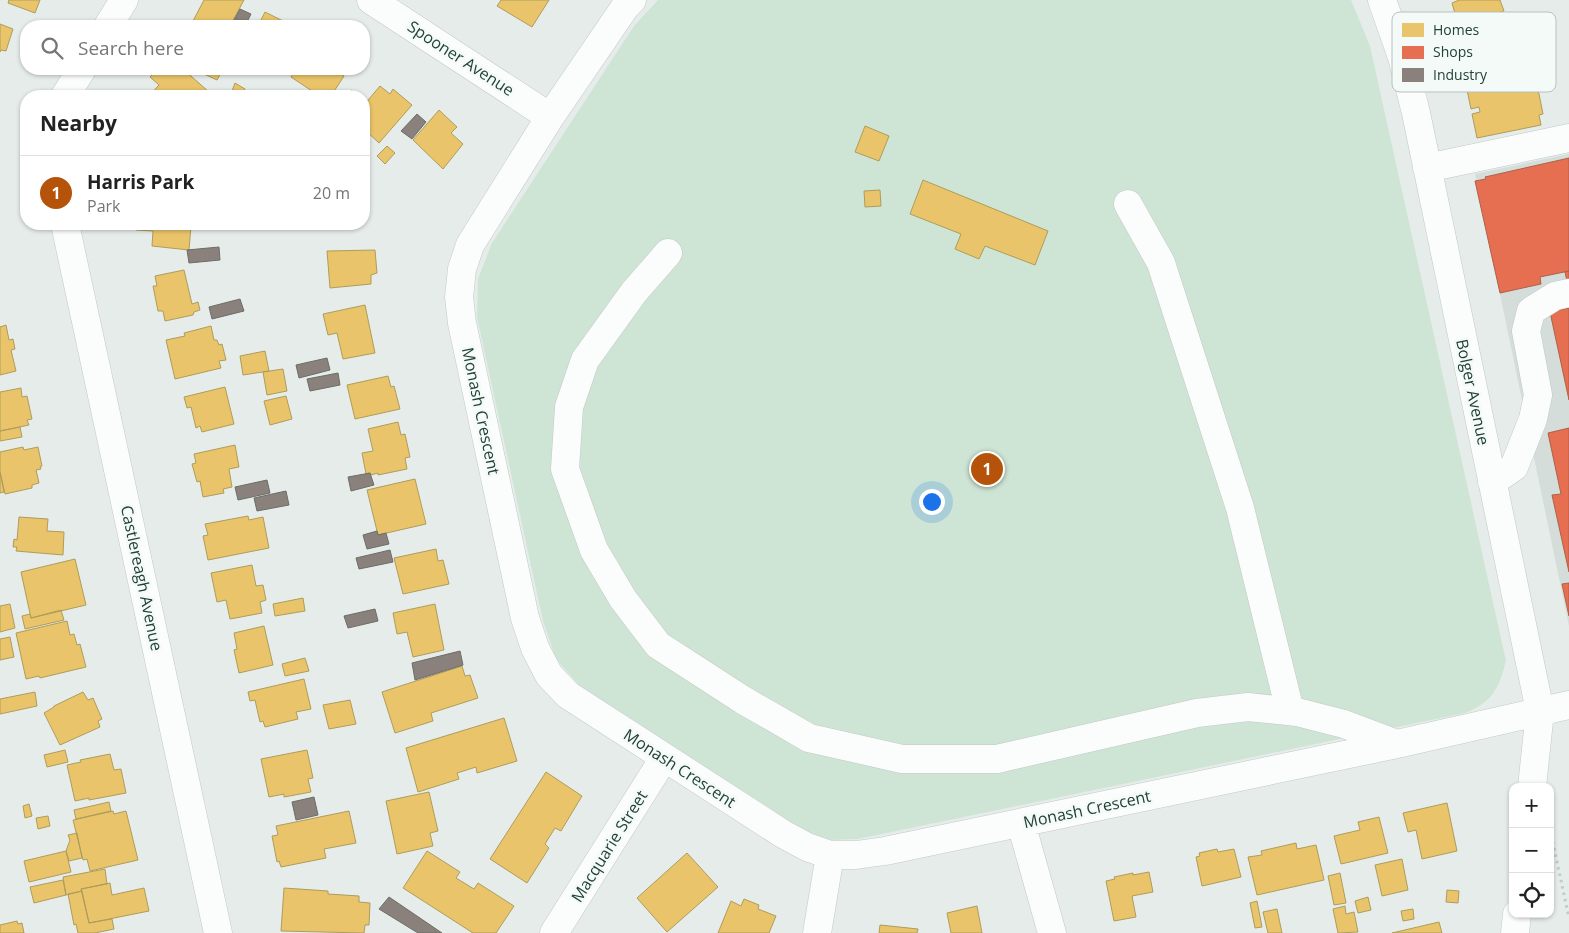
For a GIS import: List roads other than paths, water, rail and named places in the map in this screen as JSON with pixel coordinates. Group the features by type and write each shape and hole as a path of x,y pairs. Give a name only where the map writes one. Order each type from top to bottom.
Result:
{"street":[{"path":"112,20 124,0"},
{"name":"Spooner Avenue","path":"371,0 550,117"},
{"name":"Monash Crescent","path":"632,0 550,117 470,245 462,269 459,297 462,323 525,618 534,648 549,675 568,694 783,834 807,847 830,854 856,855 885,851 1397,744 1569,705"},
{"name":"Bolger Avenue","path":"1382,0 1392,28"},
{"path":"69,90 78,75"},
{"name":"Bolger Avenue","path":"1411,92 1540,711 1532,783"},
{"path":"1427,168 1569,138"},
{"path":"1128,204 1161,264 1237,499 1290,711"},
{"name":"Castlereagh Avenue","path":"66,230 218,933"},
{"path":"668,253 634,292 585,360 570,407 565,469 594,550 623,599 658,645 743,700 809,738 902,759 997,759 1197,713 1248,707 1290,711 1344,724 1397,744"},
{"path":"1492,482 1514,468 1533,420 1538,395 1526,331 1531,311 1555,296 1569,293"},
{"name":"Macquarie Street","path":"554,933 664,758"},
{"path":"1021,823 1052,933"},
{"path":"817,933 830,854"},
{"path":"1515,933 1517,918"}],"place":[{"name":"Harris Park","path":"987,469"}]}
